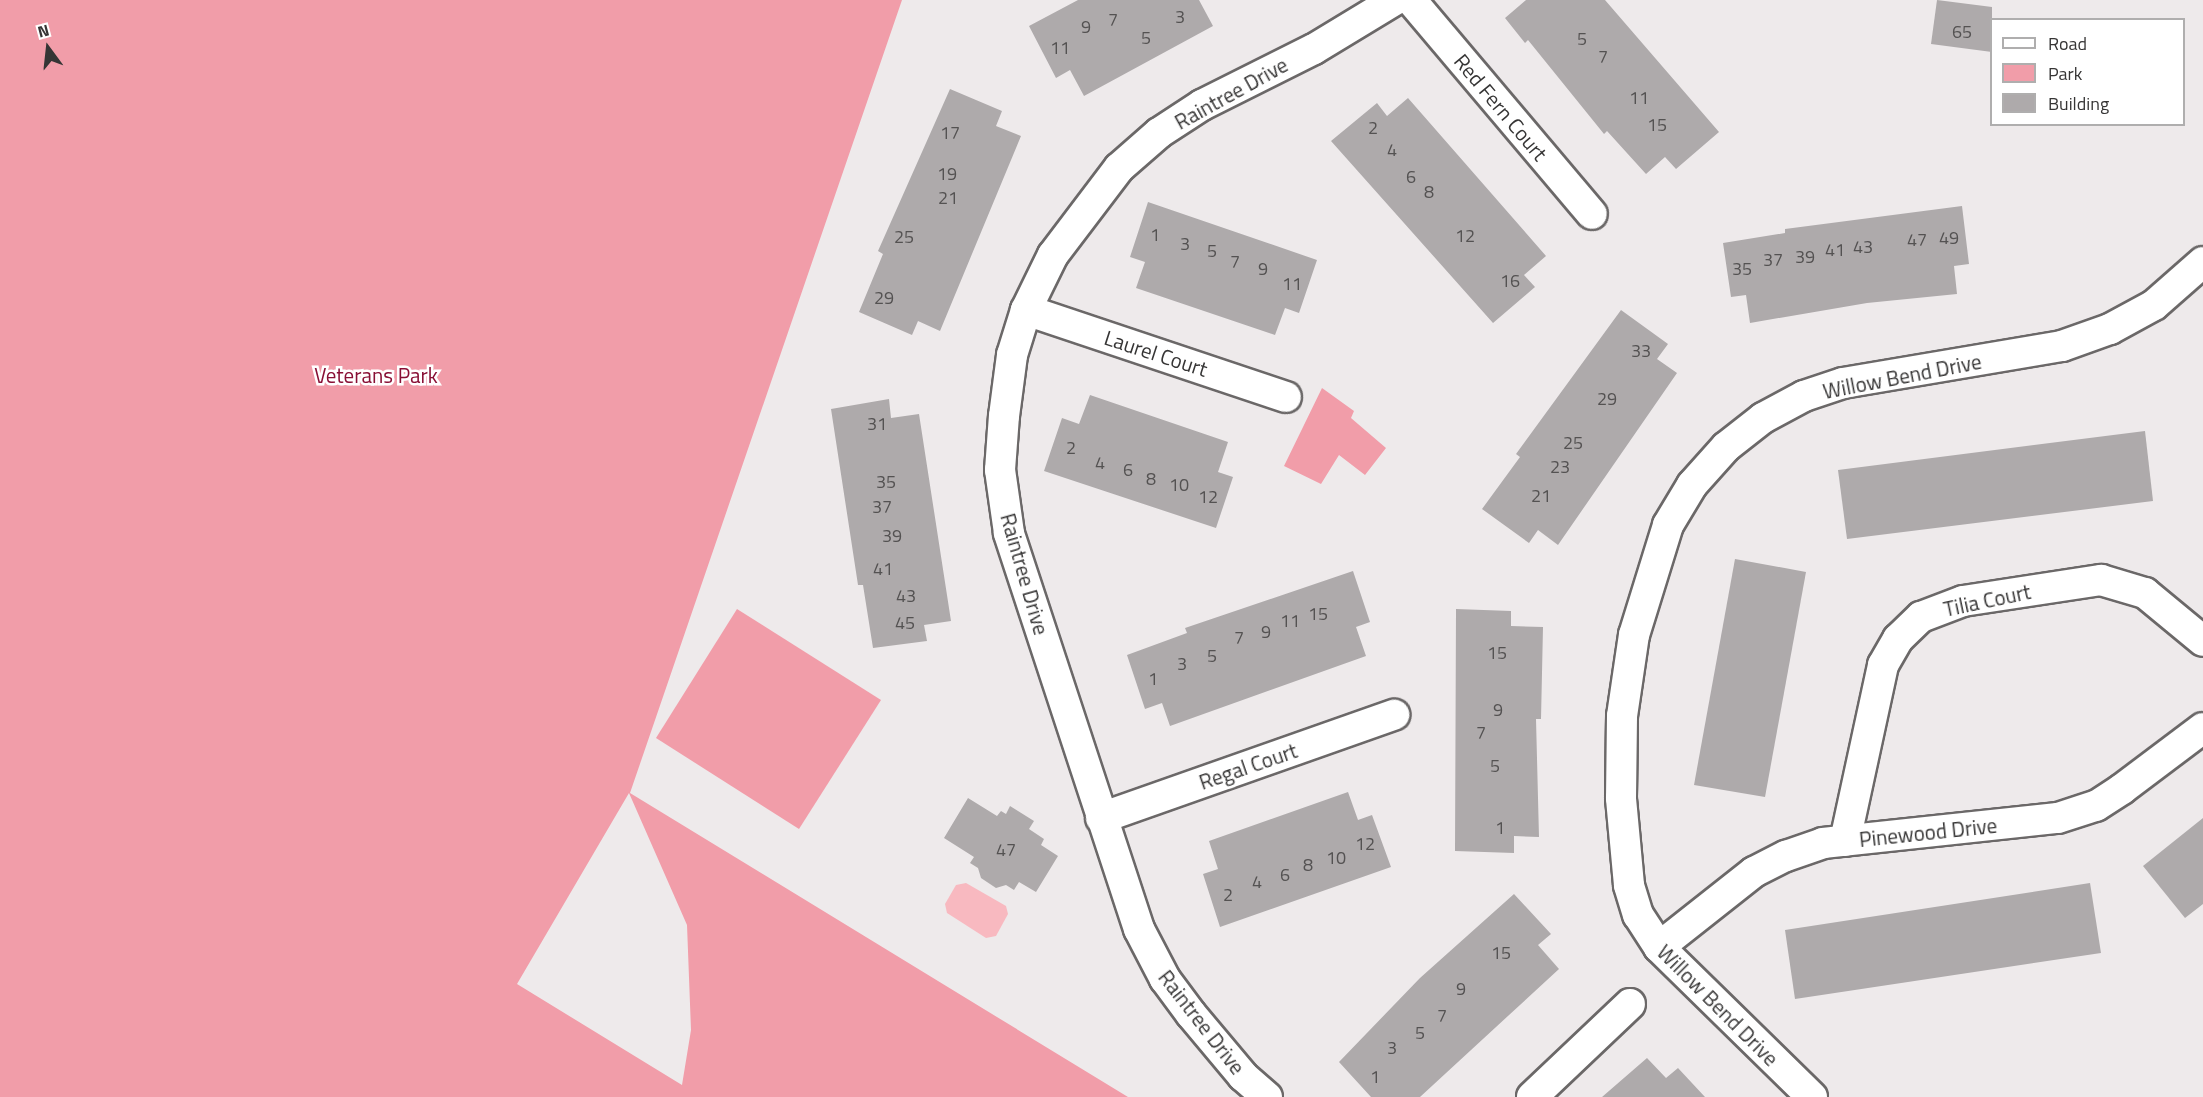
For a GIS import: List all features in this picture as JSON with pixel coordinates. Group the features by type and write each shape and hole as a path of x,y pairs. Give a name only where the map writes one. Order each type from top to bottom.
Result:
{"street":[{"name":"Raintree Drive","path":"1267,1097 1243,1076 1165,979 1139,929 1010,533 1000,470 1004,416 1012,355 1026,310 1053,255 1084,209 1119,168 1159,133 1202,105 1314,49 1395,0"},
{"name":"Red Fern Court","path":"1411,0 1592,214"},
{"name":"Willow Bend Drive","path":"1812,1097 1659,947 1638,915 1629,885 1621,798 1622,716 1634,635 1652,567 1668,525 1692,484 1726,447 1763,418 1804,396 1843,383 2070,343 2110,329 2154,305 2203,262"},
{"name":"Laurel Court","path":"1026,310 1286,397"},
{"name":"Tilia Court","path":"1845,841 1882,666 1898,639 1921,617 1963,601 2101,580 2145,593 2203,641"},
{"name":"Regal Court","path":"1101,818 1394,715"},
{"name":"Pinewood Drive","path":"1659,947 1754,872 1786,856 1845,841 2058,819 2096,806 2203,728"},
{"path":"1532,1097 1630,1004"}],"green space":[{"name":"Veterans Park","path":"0,0 902,0 630,793 1128,1097 0,1097","holes":["629,793 687,925 691,1030 682,1085 517,984"]},
{"path":"1322,388 1354,411 1351,418 1386,448 1365,475 1339,455 1321,484 1284,466"},
{"path":"737,609 881,700 799,829 656,738"}],"shaded area":[{"path":"966,883 1006,906 1008,914 996,936 986,938 947,913 945,904 956,885"}],"building":[{"path":"1078,0 1199,0 1213,26 1084,96 1070,70 1056,78 1029,26"},
{"path":"1526,0 1605,0 1719,132 1676,169 1665,157 1646,174 1607,131 1604,134 1528,40 1525,43 1505,18"},
{"path":"1937,0 1992,7 1990,52 1931,44"},
{"path":"950,89 1002,111 996,126 1021,136 940,331 918,321 912,335 859,312 883,254 878,251"},
{"path":"1408,98 1546,256 1524,275 1535,287 1493,323 1331,141 1377,103 1387,116"},
{"path":"1148,202 1317,260 1299,313 1285,308 1275,335 1136,288 1145,262 1130,257"},
{"path":"1962,206 1969,264 1954,266 1957,294 1867,303 1750,323 1746,295 1731,297 1723,243 1785,233 1785,229"},
{"path":"1621,310 1668,344 1657,359 1677,373 1558,545 1538,530 1529,543 1482,509 1520,457 1516,454"},
{"path":"1090,395 1228,442 1218,472 1233,477 1216,528 1044,471 1062,418 1079,424"},
{"path":"889,399 891,418 919,414 951,621 924,625 927,641 873,648 863,585 858,585 831,409"},
{"path":"2145,431 2153,501 1847,539 1838,470"},
{"path":"1735,559 1806,572 1765,797 1694,785"},
{"path":"1353,571 1370,622 1356,627 1366,656 1170,726 1162,703 1145,709 1127,655 1187,633 1185,628"},
{"path":"1456,609 1511,611 1511,626 1543,627 1541,719 1536,719 1539,837 1514,836 1514,853 1455,851"},
{"path":"1348,792 1358,820 1372,815 1391,867 1220,927 1203,874 1218,869 1209,841"},
{"path":"968,798 997,816 1001,811 1006,814 1010,806 1034,821 1029,829 1044,839 1041,845 1058,856 1036,892 1019,882 1014,890 1006,885 996,888 981,878 978,868 970,863 974,857 944,838"},
{"path":"2203,818 2203,904 2185,918 2143,866"},
{"path":"2090,883 2101,953 1795,999 1785,930"},
{"path":"1514,894 1551,934 1538,945 1559,969 1420,1097 1371,1097 1339,1062 1420,978"},
{"path":"1647,1058 1666,1078 1678,1068 1705,1097 1602,1097"}]}
